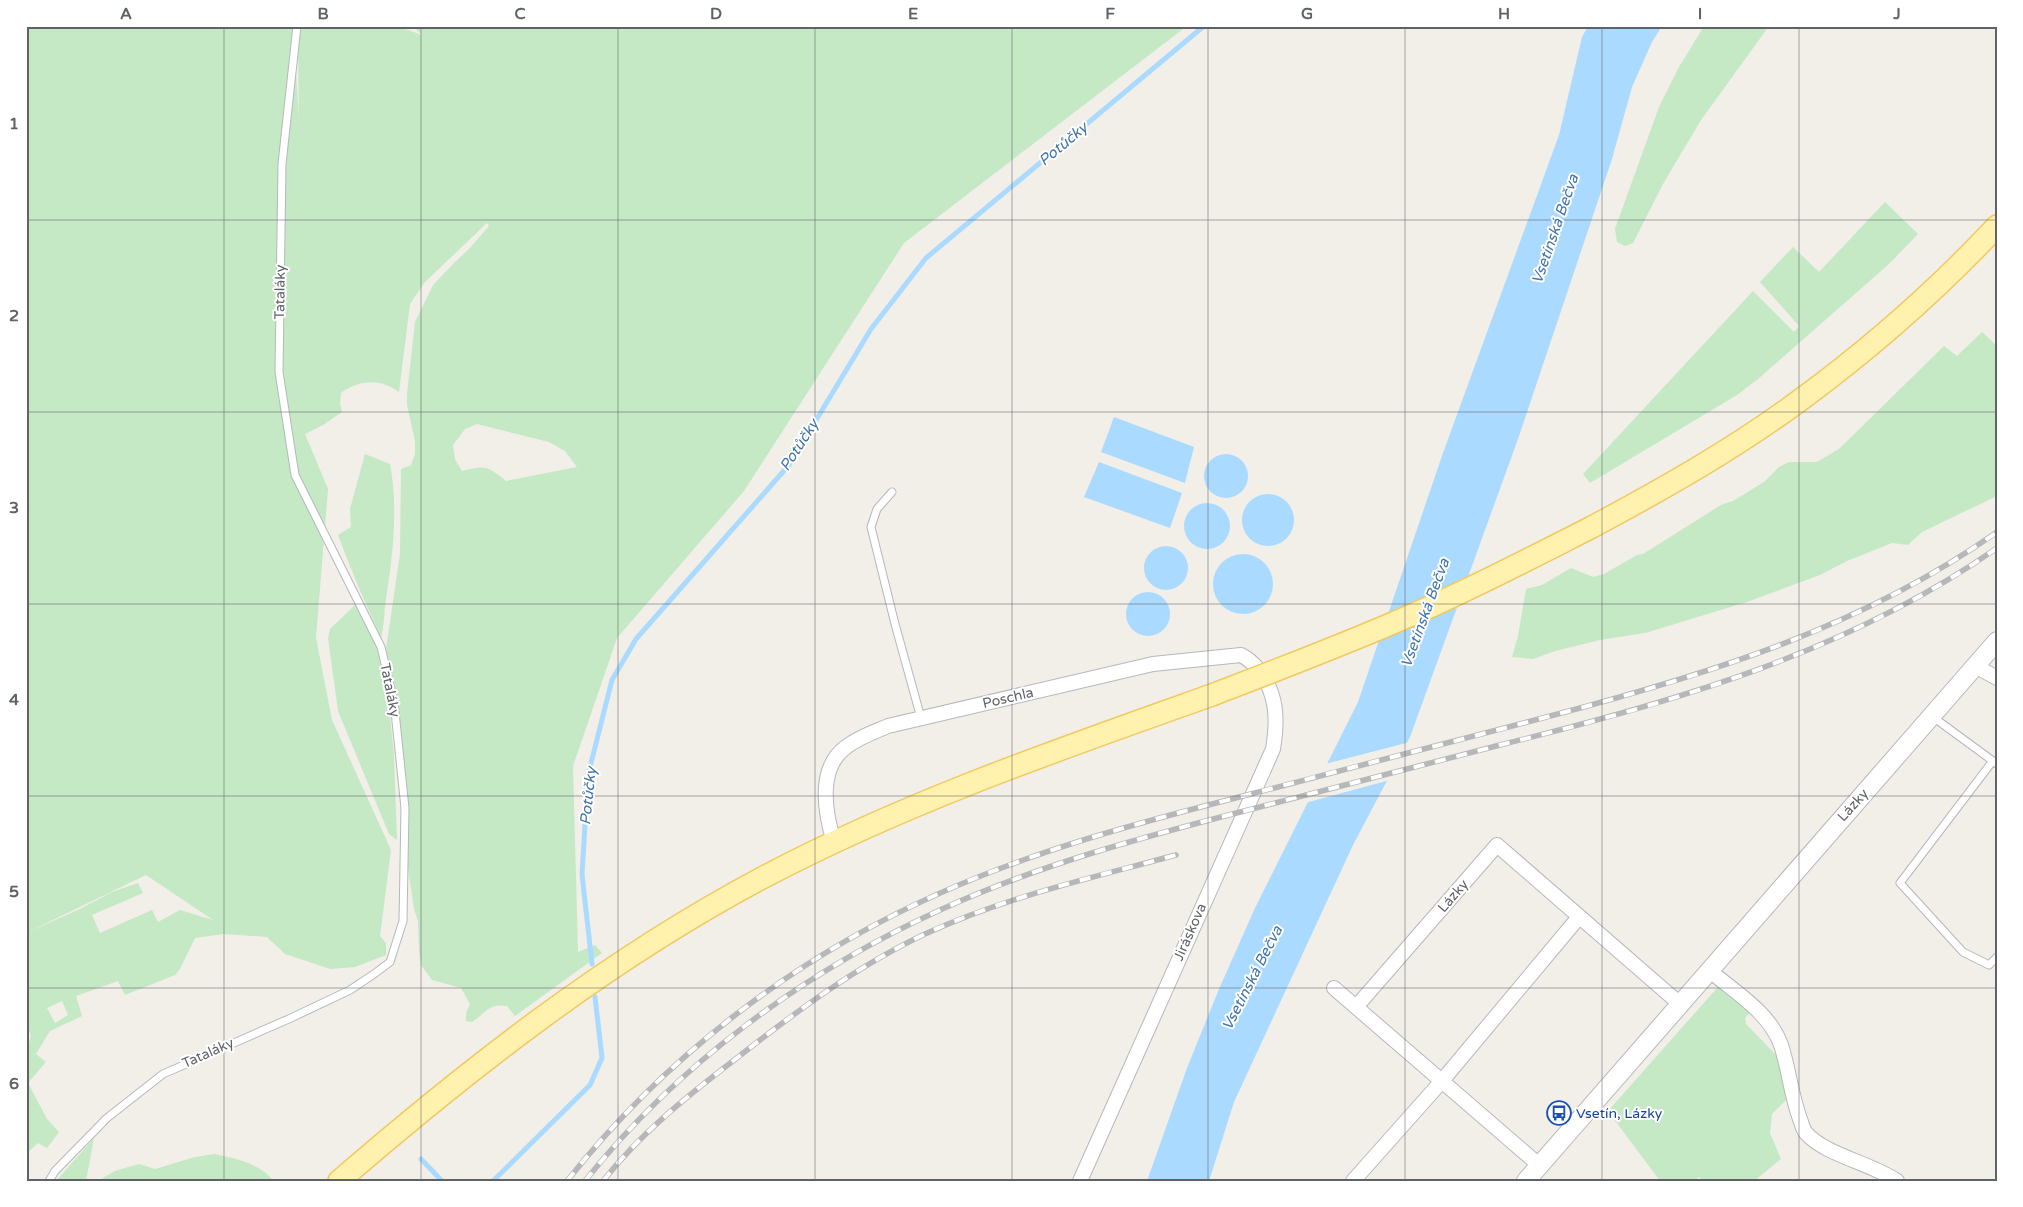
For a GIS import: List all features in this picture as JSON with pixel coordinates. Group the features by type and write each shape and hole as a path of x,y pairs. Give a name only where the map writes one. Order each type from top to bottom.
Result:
{"main road":[{"path":"339,1181 460,1079 542,1016 604,973 689,920 761,879 834,842 931,799 1212,695 1408,617 1592,527 1699,468 1798,402 1892,327 1997,226"}],"street":[{"name":"Lázky","path":"1526,1181 1997,640"},
{"name":"Poschla","path":"834,842 827,821 826,795 828,776 835,759 845,747 864,736 888,726 1153,664 1241,655 1250,659 1266,679"},
{"path":"1975,666 1997,678"},
{"name":"Jiráskova","path":"1080,1181 1273,748 1277,716 1274,700 1266,679"},
{"name":"Lázky","path":"1356,1007 1497,845 1680,1004"},
{"path":"1352,1181 1441,1082 1579,918"},
{"path":"1710,971 1761,1014 1771,1027 1781,1044 1794,1102 1805,1132 1816,1143 1883,1171 1897,1181"},
{"path":"1334,988 1539,1165"}],"lane":[{"name":"Tataláky","path":"49,1181 55,1170 108,1118 163,1074 325,1002 350,990 374,974 390,962 403,921 405,808 394,702 381,647 295,476 279,372 282,164 297,26"},
{"path":"892,492 878,509 871,527 921,718"},
{"path":"1932,716 1994,763 1900,883 1963,952 1989,965 1997,957"}],"green space":[{"path":"26,26 293,26 299,119 298,52 294,26 397,26 422,35 413,26 1187,26 904,243 744,491 617,638 573,766 578,952 595,945 602,953 515,1016 507,1006 501,1005 491,1007 472,1022 466,1021 466,1013 470,1004 461,988 432,980 421,965 418,921 414,909 404,841 401,749 396,690 386,649 400,554 401,469 411,465 415,454 415,441 407,405 407,394 415,322 433,285 469,249 489,226 487,223 425,282 410,304 399,392 385,385 370,382 348,388 341,393 340,403 342,412 305,434 328,489 316,638 332,720 391,850 380,936 386,943 386,955 355,967 330,969 285,954 267,937 223,934 195,938 180,969 175,975 125,995 118,981 76,996 82,1016 50,1031 36,1054 46,1062 28,1083 47,1119 59,1132 47,1148 38,1143 26,1154 26,1053 31,1036 26,1023","holes":["477,424 549,442 565,451 577,467 506,481 486,468 462,471 455,459 453,445 465,429","146,875 213,920 180,910 158,922 152,910 100,933 92,915 143,893 138,883 112,892 80,909 28,932","62,1001 68,1015 55,1023 47,1008"]},
{"path":"1704,26 1769,26 1701,120 1663,184 1633,243 1625,246 1617,242 1615,229 1659,107 1679,67"},
{"path":"1885,202 1918,234 1889,264 1758,379 1737,395 1590,483 1583,474 1753,291 1794,332 1799,326 1760,282 1793,247 1819,272"},
{"path":"1982,332 1997,346 1997,496 1922,532 1908,545 1892,543 1847,561 1820,575 1747,602 1645,633 1600,640 1555,651 1533,659 1512,657 1518,636 1526,589 1542,585 1571,568 1593,577 1604,574 1637,555 1643,554 1723,504 1733,501 1764,482 1779,467 1789,462 1817,462 1839,449 1944,346 1957,356"},
{"path":"365,454 390,464 393,482 394,535 381,637 338,535 351,527 350,509"},
{"path":"355,605 375,644 386,676 394,756 397,840 389,834 338,711 328,638 330,629"},
{"path":"1718,987 1751,1012 1745,1018 1746,1024 1777,1056 1787,1099 1772,1114 1770,1133 1781,1159 1754,1181 1703,1181 1699,1177 1694,1181 1660,1181 1608,1111"},
{"path":"94,1138 86,1181 56,1181"},
{"path":"214,1154 255,1166 274,1181 98,1181 115,1171 139,1164 155,1169 195,1157"}],"water":[{"name":"Vsetínská Bečva","path":"1588,26 1662,26 1652,42 1632,87 1612,159 1518,439 1410,737 1353,845 1234,1102 1209,1181 1147,1181 1187,1068 1219,989 1255,908 1358,702 1443,453 1559,135 1582,37"},
{"path":"1114,417 1194,447 1185,483 1101,452"},
{"path":"1222,454 1230,454 1242,460 1248,476 1242,492 1230,498 1222,498 1210,492 1204,480 1204,472 1210,460"},
{"path":"1099,462 1182,493 1170,528 1084,497"},
{"path":"1263,494 1273,494 1287,501 1294,515 1294,525 1287,539 1273,546 1263,546 1253,542 1246,535 1242,525 1242,515 1246,505 1253,498"},
{"path":"1202,503 1212,503 1226,513 1230,526 1226,539 1220,545 1212,549 1202,549 1188,539 1184,531 1184,521 1194,507"},
{"path":"1162,546 1170,546 1182,552 1188,568 1182,584 1170,590 1162,590 1150,584 1144,572 1144,564 1150,552"},
{"path":"1243,554 1260,559 1268,567 1273,584 1268,601 1260,609 1243,614 1226,609 1218,601 1213,584 1218,567 1226,559"},
{"path":"1148,592 1160,596 1166,602 1170,614 1166,626 1160,632 1148,636 1136,632 1130,626 1126,614 1130,602 1136,596"}],"pier":[{"path":"1410,742 1390,780 1305,803 1325,764"}],"waterway":[{"name":"Potůčky","path":"592,964 582,874 588,775 612,680 636,639 789,465 871,329 926,258 1204,26"},
{"name":"Potůčky","path":"493,1181 590,1085 602,1058 595,997"},
{"path":"421,1159 442,1181"}],"railway":[{"path":"567,1181 605,1136 646,1093 689,1053 735,1015 783,980 833,948 938,894 1014,863 1092,837 1613,699 1728,664 1839,621 1893,595 1946,565 1997,532"},
{"path":"585,1181 621,1138 661,1098 702,1060 746,1025 792,992 840,962 940,910 1015,879 1091,853 1209,820 1631,711 1695,691 1820,645 1881,617 1940,585 1997,548"},
{"path":"603,1181 632,1147 698,1088 825,992 874,961 925,934 986,909 1049,889 1176,855"}],"place":[{"name":"Vsetín, Lázky","path":"1559,1113"}]}
